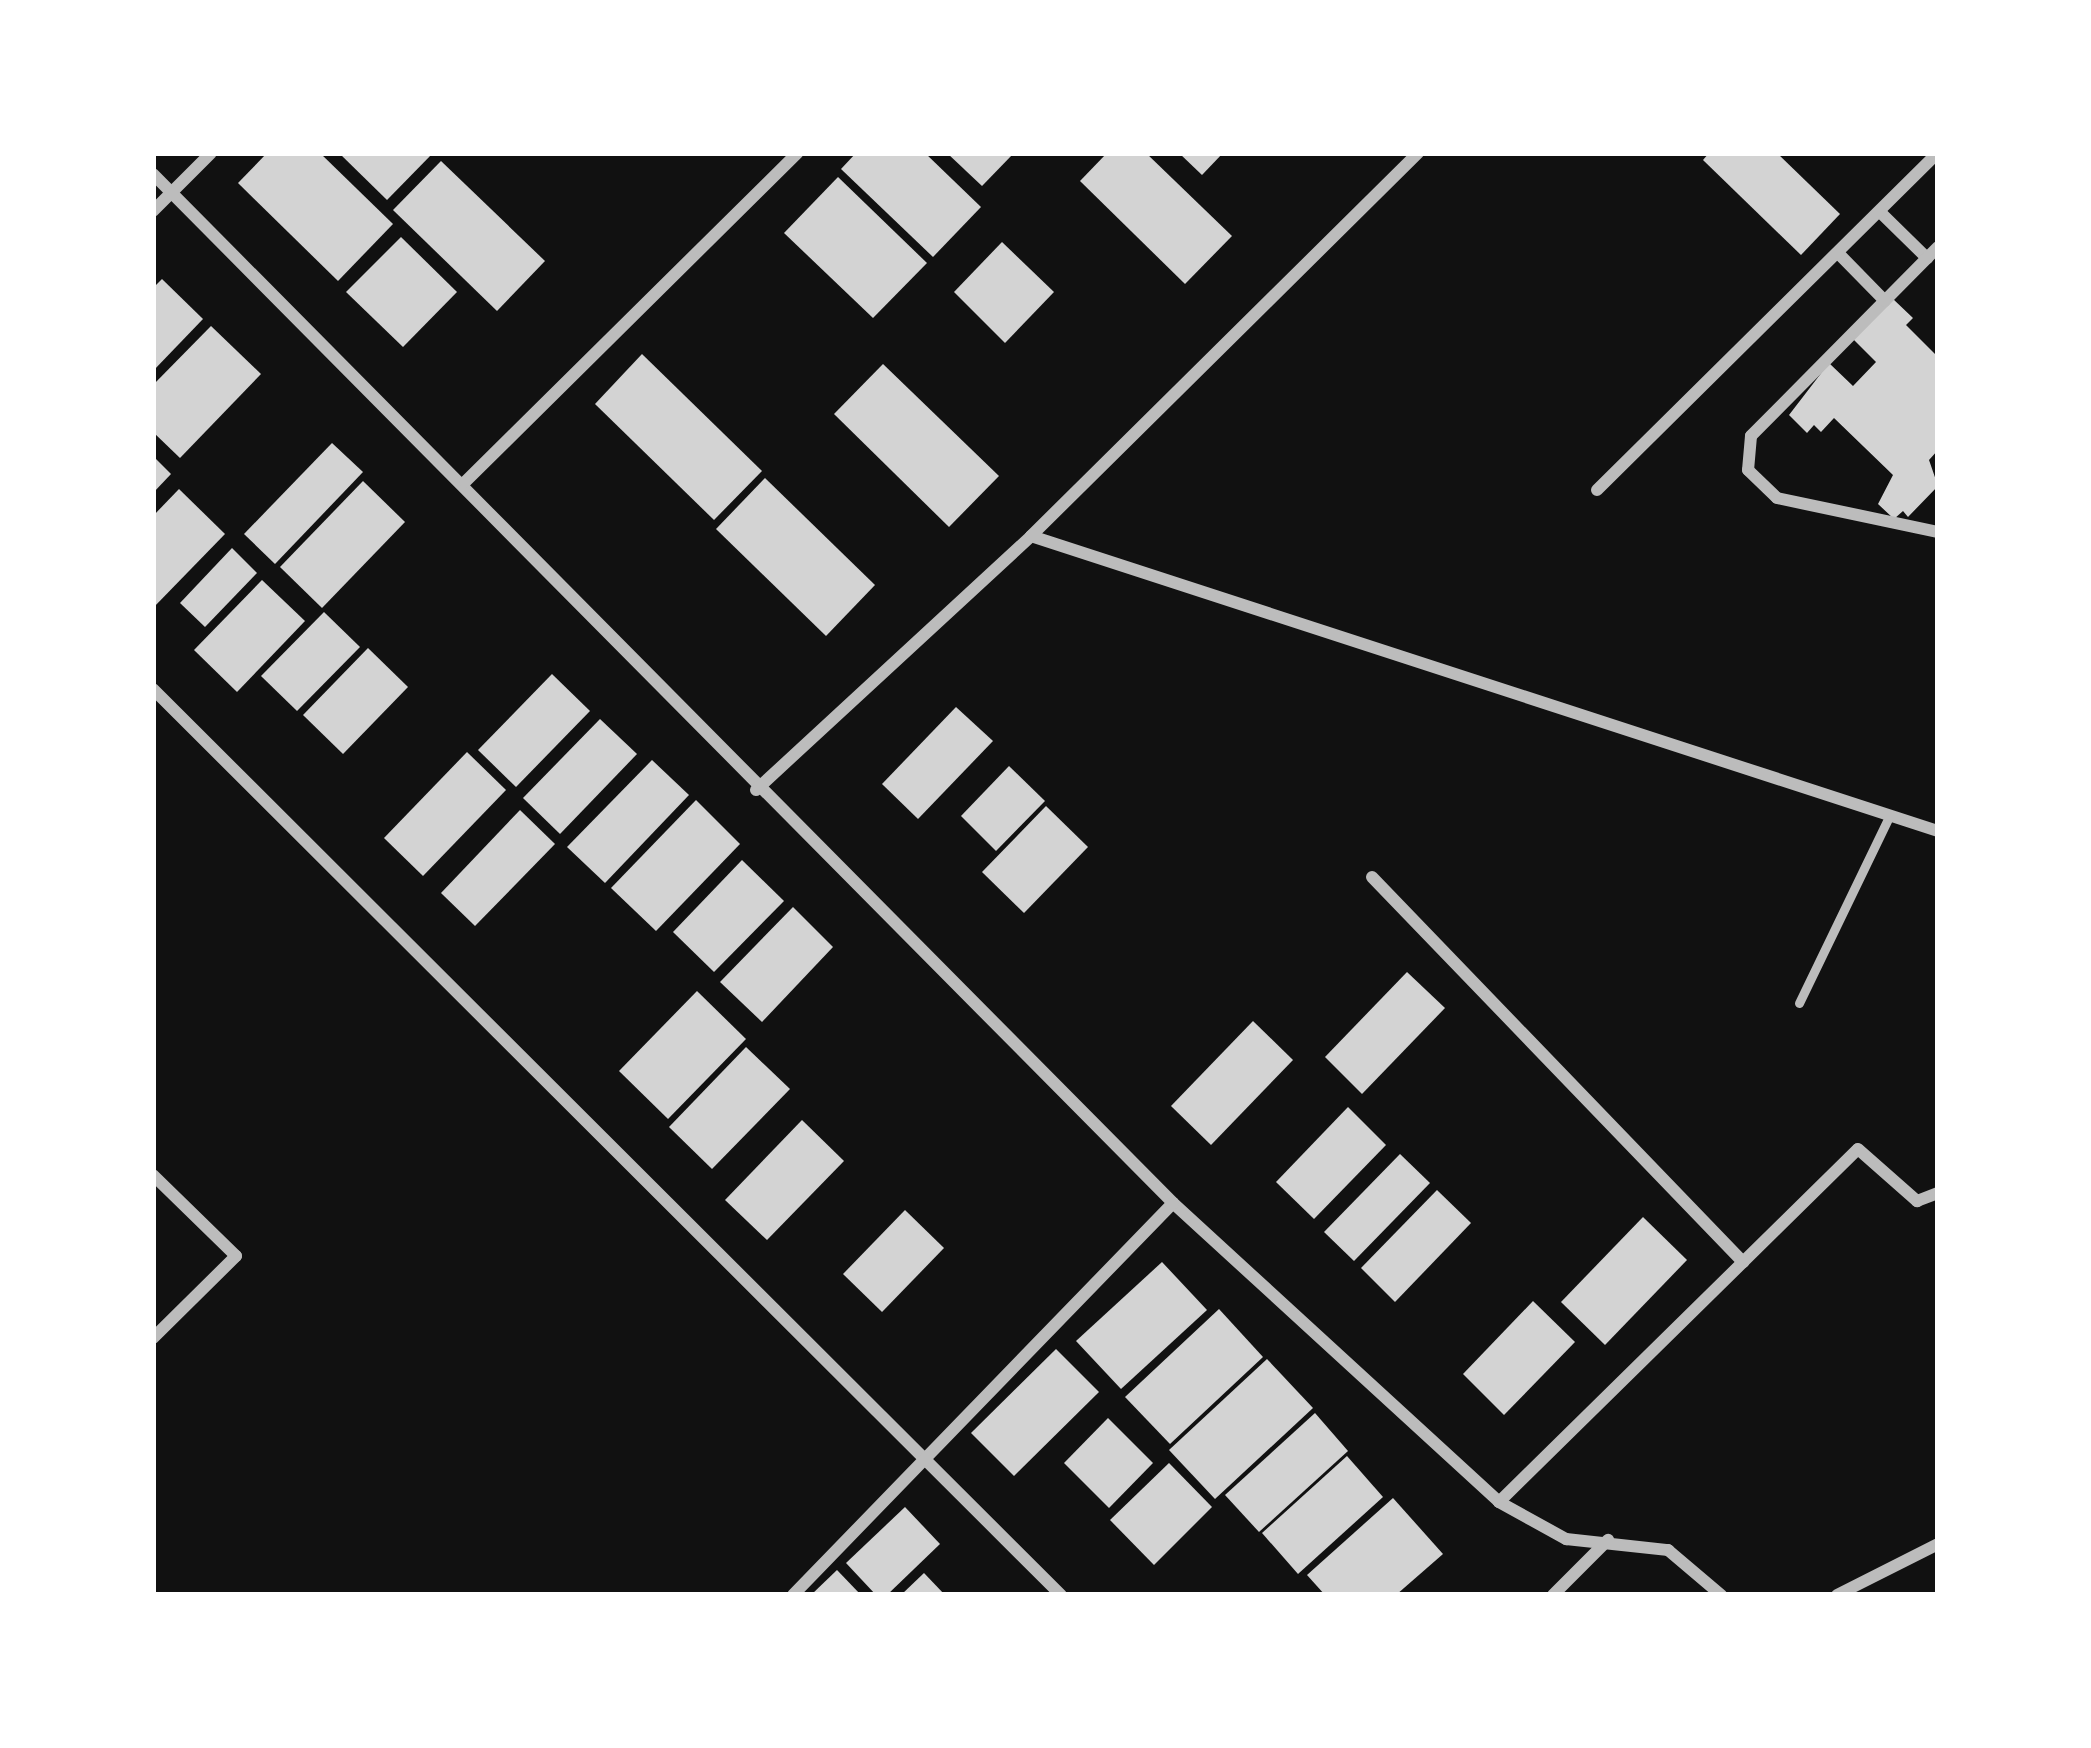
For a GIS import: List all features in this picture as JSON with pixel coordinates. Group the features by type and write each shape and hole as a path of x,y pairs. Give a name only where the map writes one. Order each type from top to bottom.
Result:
{"street":[{"path":"153,211 211,153"},
{"path":"465,482 798,153"},
{"path":"756,790 1031,536 1418,153"},
{"path":"1597,490 1938,153"},
{"path":"153,175 465,482 756,790 1173,1203 1499,1502 1542,1531 1668,1550 1721,1595"},
{"path":"1880,212 1927,258"},
{"path":"1938,247 1751,436 1748,470 1778,498 1938,532"},
{"path":"1838,254 1885,301"},
{"path":"1031,536 1938,831"},
{"path":"153,689 932,1458 1061,1595"},
{"path":"1372,877 1742,1262"},
{"path":"1499,1502 1858,1149 1917,1202 1938,1193"},
{"path":"153,1175 236,1256 153,1339"},
{"path":"793,1595 932,1458 1173,1203"},
{"path":"1553,1595 1608,1540"},
{"path":"1837,1595 1938,1544"}],"lane":[{"path":"1799,1003 1890,815"}],"building":[{"path":"267,153 320,153 393,224 338,281 238,183"},
{"path":"339,153 433,153 387,200"},
{"path":"856,153 925,153 981,207 933,257 841,169"},
{"path":"947,153 1014,153 982,186"},
{"path":"1107,153 1146,153 1232,236 1185,284 1080,181"},
{"path":"1179,153 1223,153 1202,175"},
{"path":"1709,153 1777,153 1840,214 1801,255 1703,160"},
{"path":"441,161 545,261 497,311 393,210"},
{"path":"838,177 927,263 873,318 784,233"},
{"path":"401,237 457,292 403,347 346,292"},
{"path":"1002,242 1054,292 1005,343 954,292"},
{"path":"162,279 203,319 153,371 153,288"},
{"path":"1892,298 1913,318 1906,325 1938,357 1938,450 1929,460 1938,486 1908,517 1903,511 1894,519 1878,504 1893,475 1834,418 1821,432 1814,425 1807,433 1789,415 1829,363 1853,386 1876,362 1853,339"},
{"path":"211,326 261,374 180,458 153,432 153,385"},
{"path":"642,354 762,471 714,520 595,404"},
{"path":"883,364 999,476 949,527 834,414"},
{"path":"332,443 363,472 275,564 244,534"},
{"path":"153,456 171,474 153,493"},
{"path":"765,478 875,585 826,636 716,529"},
{"path":"363,481 405,522 322,608 280,567"},
{"path":"179,489 225,534 153,608 153,516"},
{"path":"232,548 257,573 205,627 180,603"},
{"path":"262,580 305,621 237,692 194,650"},
{"path":"324,612 360,647 297,711 261,676"},
{"path":"368,648 408,687 343,754 303,715"},
{"path":"552,674 590,711 516,787 478,750"},
{"path":"956,707 993,741 918,819 882,784"},
{"path":"600,719 637,754 560,834 523,798"},
{"path":"467,752 506,790 423,876 384,838"},
{"path":"652,760 689,795 605,883 567,847"},
{"path":"1009,766 1045,801 996,851 961,816"},
{"path":"696,800 740,844 656,931 611,888"},
{"path":"1046,806 1088,847 1024,913 982,872"},
{"path":"520,810 555,844 475,926 441,893"},
{"path":"742,860 784,901 714,972 673,932"},
{"path":"793,907 833,947 762,1022 720,982"},
{"path":"1407,972 1445,1008 1362,1094 1325,1057"},
{"path":"697,991 746,1039 668,1119 619,1071"},
{"path":"1253,1021 1293,1060 1211,1145 1171,1106"},
{"path":"746,1047 790,1089 712,1169 669,1127"},
{"path":"1348,1107 1386,1145 1314,1219 1276,1182"},
{"path":"802,1120 844,1161 767,1240 725,1200"},
{"path":"1400,1154 1430,1183 1354,1261 1324,1232"},
{"path":"1437,1190 1471,1223 1395,1302 1361,1268"},
{"path":"905,1210 944,1248 882,1312 843,1274"},
{"path":"1643,1217 1687,1260 1605,1345 1561,1302"},
{"path":"1162,1262 1207,1310 1121,1389 1076,1341"},
{"path":"1533,1301 1575,1342 1504,1415 1463,1374"},
{"path":"1219,1309 1263,1357 1170,1444 1125,1397"},
{"path":"1056,1349 1099,1392 1014,1476 971,1433"},
{"path":"1267,1359 1313,1408 1215,1499 1169,1450"},
{"path":"1315,1413 1348,1451 1259,1532 1225,1495"},
{"path":"1108,1418 1153,1463 1109,1508 1064,1463"},
{"path":"1347,1456 1383,1497 1298,1574 1262,1533"},
{"path":"1169,1463 1212,1507 1154,1565 1110,1520"},
{"path":"1393,1498 1443,1554 1396,1595 1325,1595 1307,1575"},
{"path":"905,1507 940,1544 887,1595 876,1595 846,1563"},
{"path":"837,1570 861,1595 811,1595"},
{"path":"924,1573 945,1595 901,1595"}]}
